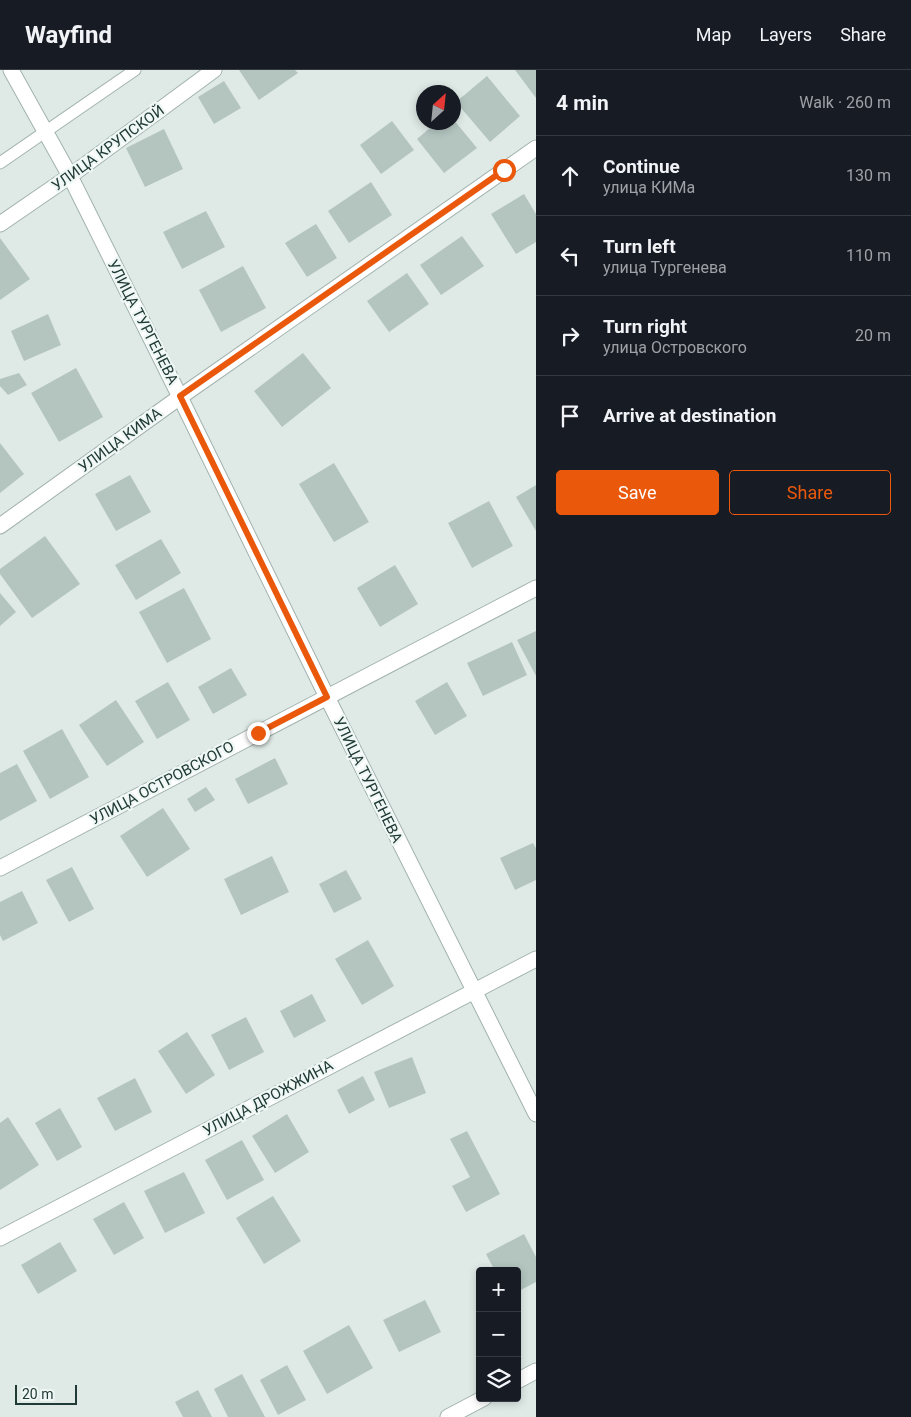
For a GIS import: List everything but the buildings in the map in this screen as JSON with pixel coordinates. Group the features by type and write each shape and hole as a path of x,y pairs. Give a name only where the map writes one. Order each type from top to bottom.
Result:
{"street":[{"name":"УЛИЦА ТУРГЕНЕВА","path":"11,70 70,176 473,991 536,1114"},
{"name":"УЛИЦА КРУПСКОЙ","path":"0,224 70,176 214,70"},
{"name":"УЛИЦА КИМА","path":"0,526 180,396 536,148"},
{"name":"УЛИЦА ОСТРОВСКОГО","path":"0,868 536,588"},
{"name":"УЛИЦА ДРОЖЖИНА","path":"0,1238 536,959"},
{"path":"521,1379 536,1371"},
{"path":"448,1417 476,1402"}],"lane":[{"path":"0,163 135,70"}],"route":[{"path":"258,733 327,697 180,396 504,170"}]}
